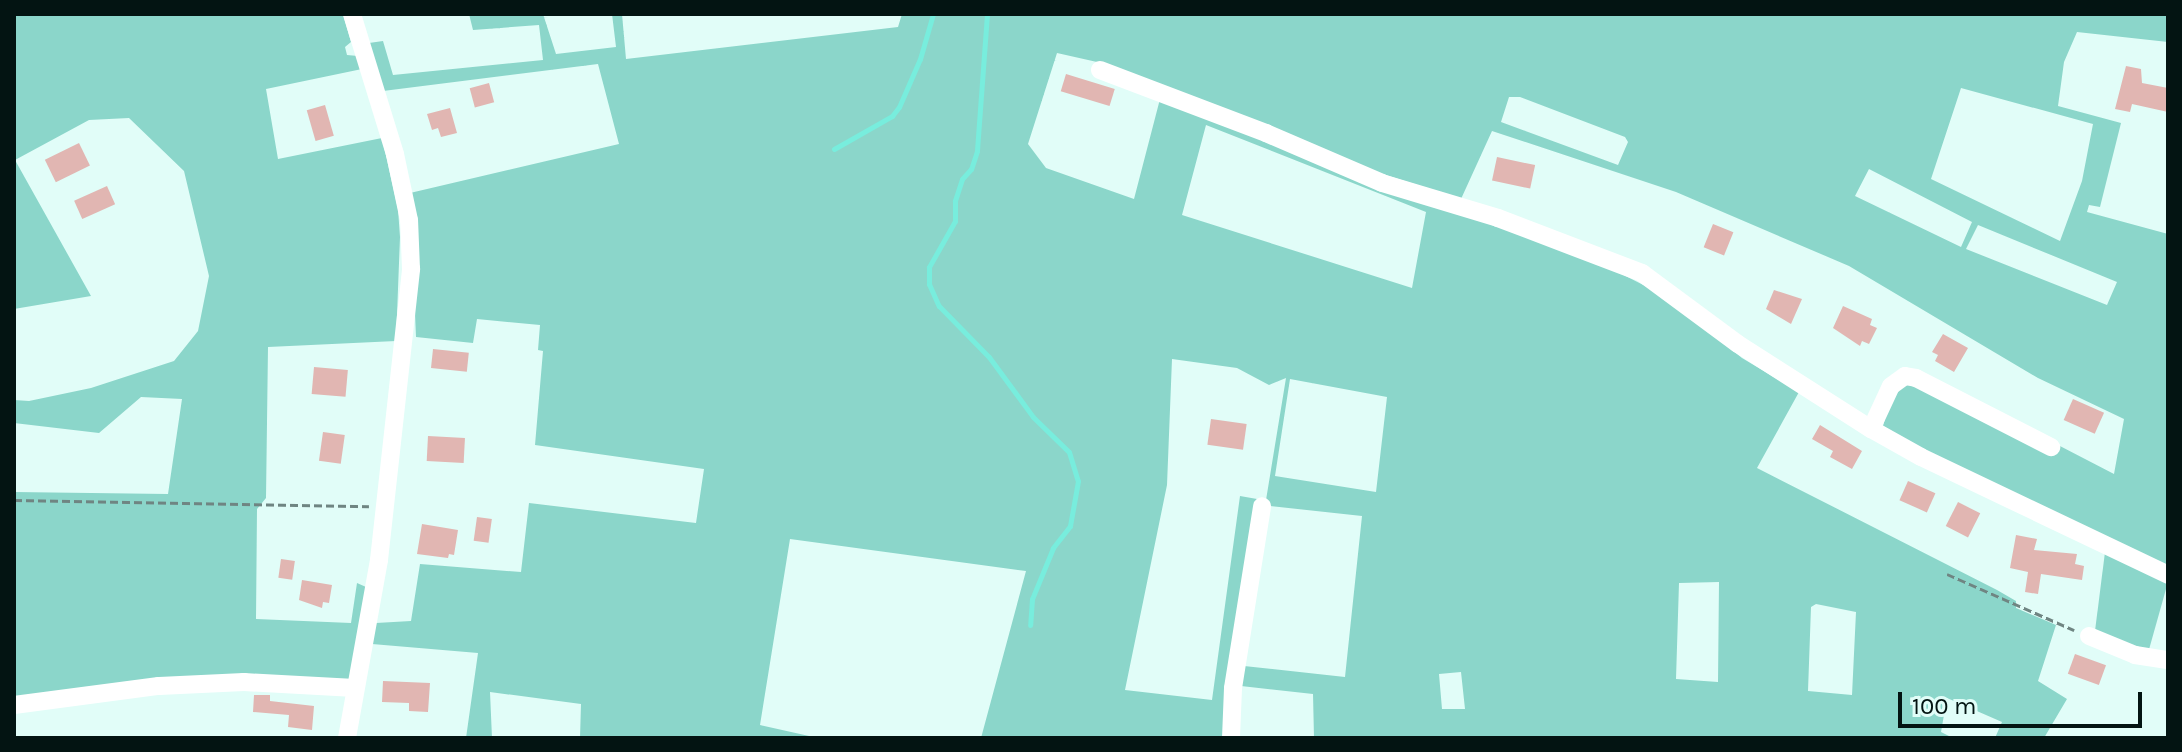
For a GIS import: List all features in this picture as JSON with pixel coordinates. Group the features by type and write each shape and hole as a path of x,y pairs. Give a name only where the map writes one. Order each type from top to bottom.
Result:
{"street":[{"path":"347,738 385,507 411,269 409,220 389,130 352,14"},
{"path":"1100,70 1266,133 1382,183 1498,218 1642,273 1738,344 1871,429 1930,462 2168,575"},
{"path":"1871,429 1891,386 1905,376 1916,378 2051,447"},
{"path":"1231,738 1233,688 1262,506"},
{"path":"2089,636 2135,655 2168,660"},
{"path":"14,705 173,685 244,682 355,688"}],"path":[{"path":"14,500 385,507"},
{"path":"1947,574 2089,636"}],"green space":[{"path":"14,14 343,14 351,42 345,47 347,55 358,56 362,69 266,89 278,159 382,138 398,209 400,237 396,341 268,347 266,498 257,509 256,619 351,623 357,583 366,587 351,681 14,701 14,492 168,494 182,399 141,397 99,433 14,423 14,400 29,401 91,388 174,361 198,331 209,276 184,171 129,118 89,120 15,160 91,296 14,309"},
{"path":"469,14 543,14 556,54 616,47 612,14 622,14 626,59 898,27 902,14 2168,14 2168,42 2077,32 2064,62 2058,106 2121,123 2100,207 2089,205 2087,212 2168,234 2168,568 1942,461 1883,426 1890,401 1904,382 2058,445 2114,474 2124,419 2038,378 1849,266 1676,192 1492,131 1461,199 1367,169 1097,62 1057,53 1028,144 1046,168 1134,199 1160,99 1600,263 1665,296 1742,358 1799,392 1757,468 1997,590 2016,601 2016,608 2056,625 2038,681 2067,699 2044,738 1995,738 2002,722 1947,698 1941,732 1953,738 1314,738 1313,694 1241,686 1244,666 1345,677 1362,516 1270,506 1266,500 1286,378 1269,385 1237,368 1172,359 1167,485 1125,690 1212,700 1240,496 1257,499 1224,738 981,738 1026,571 790,539 760,725 818,738 580,738 581,704 490,692 492,738 466,738 478,653 372,644 376,623 411,621 420,564 521,572 529,503 696,523 704,469 535,445 543,351 538,350 540,325 477,319 473,343 416,337 410,193 619,144 598,64 383,91 369,43 383,41 393,75 543,60 539,25 473,30","holes":["1961,88 2093,124 2082,181 2060,241 1931,179","1509,97 1520,97 1625,137 1628,142 1618,165 1501,122","1206,125 1426,212 1412,288 1182,215","1869,169 1972,222 1961,247 1855,196","1978,225 2117,282 2107,305 1966,249","1290,379 1387,397 1376,492 1275,476","1719,582 1718,682 1676,679 1679,583","1816,604 1856,612 1852,695 1808,691 1811,607","1461,672 1465,709 1442,709 1439,674"]},
{"path":"2105,552 2168,582 2148,653 2095,631"}],"building":[{"path":"2126,66 2141,69 2142,83 2168,88 2168,112 2132,104 2130,112 2115,109"},
{"path":"1066,74 1115,89 1110,106 1061,91"},
{"path":"489,83 494,102 475,107 470,88"},
{"path":"325,105 334,136 316,141 307,110"},
{"path":"450,108 457,133 441,137 438,128 432,130 427,114"},
{"path":"79,143 90,165 56,182 45,160"},
{"path":"1497,157 1535,165 1530,189 1492,180"},
{"path":"107,186 115,204 82,219 74,201"},
{"path":"1713,224 1733,232 1724,255 1704,247"},
{"path":"1774,290 1802,299 1791,324 1766,309"},
{"path":"1843,306 1872,319 1870,325 1877,328 1869,344 1862,341 1860,346 1833,328"},
{"path":"1943,334 1968,348 1954,372 1935,361 1938,355 1932,352"},
{"path":"433,349 469,353 467,372 431,368"},
{"path":"314,367 348,370 346,397 312,394"},
{"path":"2073,399 2104,413 2095,434 2064,420"},
{"path":"1211,419 1247,424 1243,450 1207,445"},
{"path":"1820,425 1862,451 1852,469 1830,457 1833,451 1812,439"},
{"path":"323,432 345,435 341,464 319,461"},
{"path":"428,436 465,438 464,463 427,461"},
{"path":"1908,481 1935,493 1927,512 1899,500"},
{"path":"1958,502 1980,513 1968,537 1946,526"},
{"path":"477,517 492,519 489,543 474,541"},
{"path":"422,524 458,530 454,555 449,554 448,558 417,554"},
{"path":"2016,535 2037,539 2034,550 2077,554 2075,564 2084,566 2082,580 2041,574 2038,594 2025,592 2028,572 2010,568"},
{"path":"281,559 295,561 292,580 278,578"},
{"path":"302,580 332,585 329,603 323,602 322,608 299,600"},
{"path":"2075,654 2106,665 2099,685 2068,674"},
{"path":"383,681 430,683 428,712 409,711 409,703 382,702"},
{"path":"254,695 270,695 270,701 314,706 312,730 288,727 289,715 253,712"}],"waterway":[{"path":"834,149 892,116 899,107 920,59 933,14"},
{"path":"987,14 977,151 971,169 962,179 955,201 955,221 929,267 929,284 939,306 989,357 1033,417 1069,452 1078,481 1070,526 1053,548 1032,599 1030,625"}]}
